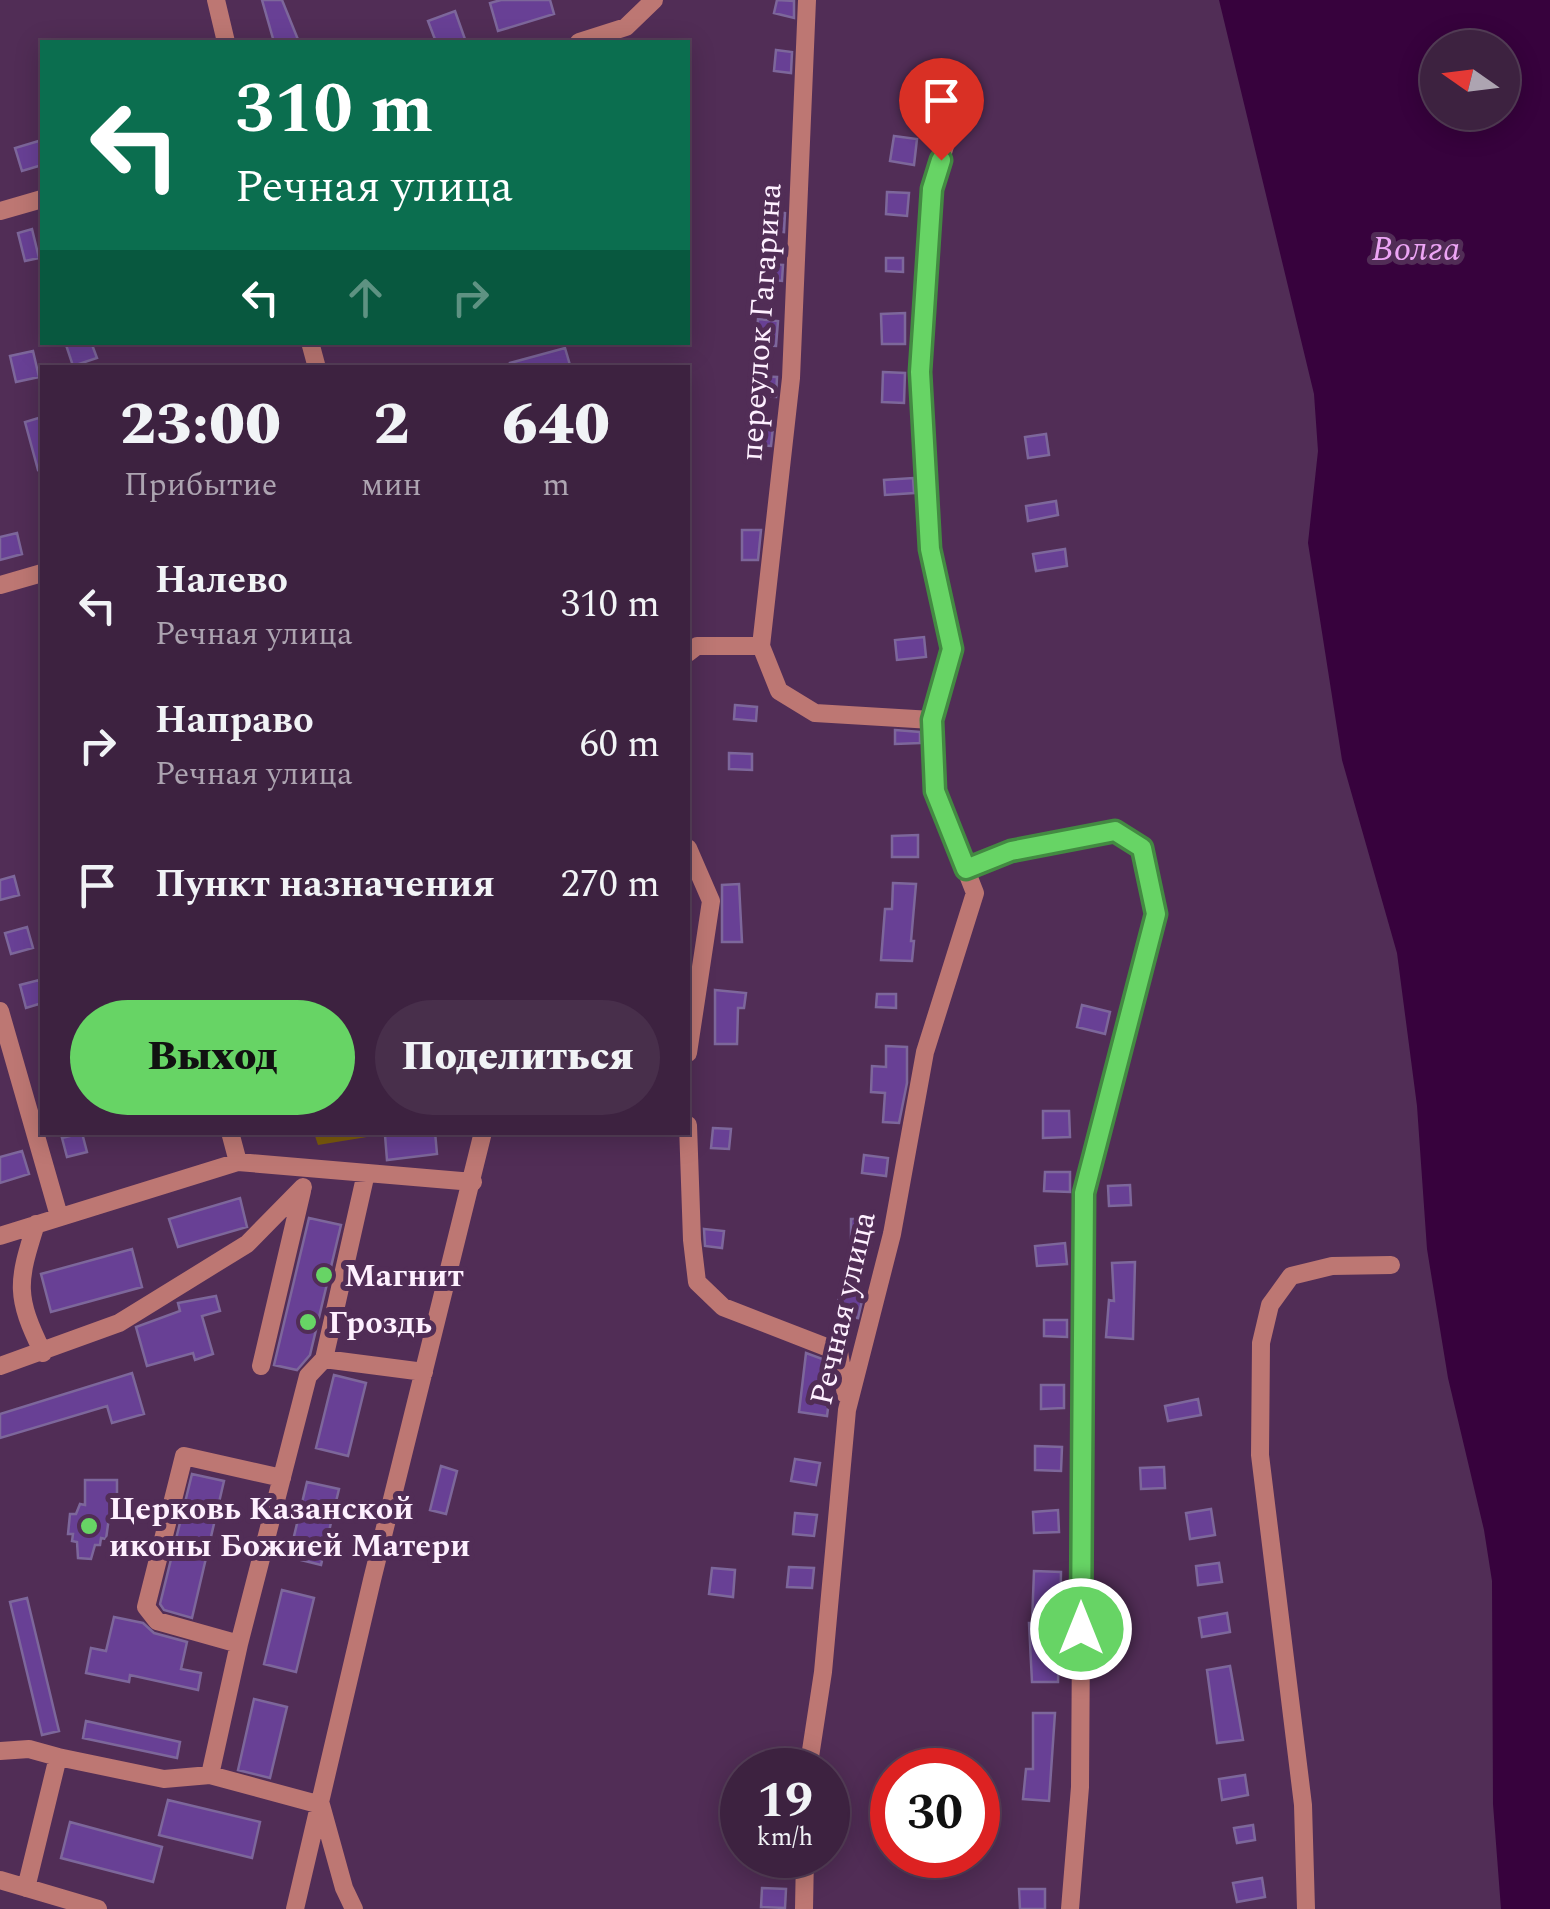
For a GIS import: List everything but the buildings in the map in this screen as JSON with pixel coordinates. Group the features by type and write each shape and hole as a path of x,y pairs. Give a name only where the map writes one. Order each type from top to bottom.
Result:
{"street":[{"path":"216,0 226,40"},
{"path":"585,40 626,27 654,0"},
{"name":"переулок Гагарина","path":"762,646 791,378 807,0"},
{"name":"Речная улица","path":"812,1748 824,1672 847,1410 892,1234 925,1052 975,893 935,791 932,720 952,649 930,549 920,372 932,189 958,103"},
{"path":"0,211 40,200"},
{"path":"0,585 40,574"},
{"path":"690,652 698,646 762,646 780,691 815,713 932,720"},
{"path":"966,869 1011,851 1115,831 1142,848 1156,914 1084,1193 1080,1788 1070,1909"},
{"path":"690,853 711,901 690,1040"},
{"path":"0,1011 59,1216"},
{"path":"231,1135 238,1162"},
{"path":"295,1909 483,1135"},
{"path":"689,1135 697,1282 723,1307 838,1352 845,1373 847,1410"},
{"path":"0,1236 238,1162 304,1177 366,1173 474,1182"},
{"path":"210,1775 239,1644 308,1376 324,1358 366,1173"},
{"path":"0,1366 119,1323 208,1270 247,1244 304,1177"},
{"path":"261,1366 304,1177"},
{"path":"36,1224 20,1274 24,1313 43,1352"},
{"path":"1306,1909 1303,1805 1260,1456 1260,1343 1270,1306 1290,1276 1332,1266 1392,1265"},
{"path":"324,1358 424,1372"},
{"path":"239,1644 157,1621 146,1607 184,1456 282,1478"},
{"path":"0,1751 30,1750 164,1780 210,1775 322,1805"},
{"path":"26,1888 58,1757"},
{"path":"322,1805 344,1888 354,1909"},
{"path":"804,1909 805,1878"},
{"path":"0,1880 71,1905 98,1909"}],"shaded area":[{"path":"315,1135 373,1136 318,1145"}],"water":[{"name":"Волга","path":"1219,0 1550,0 1550,1909 1501,1909 1493,1804 1492,1581 1448,1378 1427,1249 1417,1106 1397,953 1342,760 1308,543 1318,451 1314,394"}],"place":[{"name":"Магнит","path":"324,1275"},
{"name":"Гроздь","path":"308,1322"},
{"name":"Церковь Казанской иконы Божией Матери","path":"89,1526"}],"route":[{"path":"941,160 932,189 920,372 930,549 952,649 932,720 935,791 966,869 1011,851 1115,831 1142,848 1156,914 1084,1193 1081,1629"}]}
